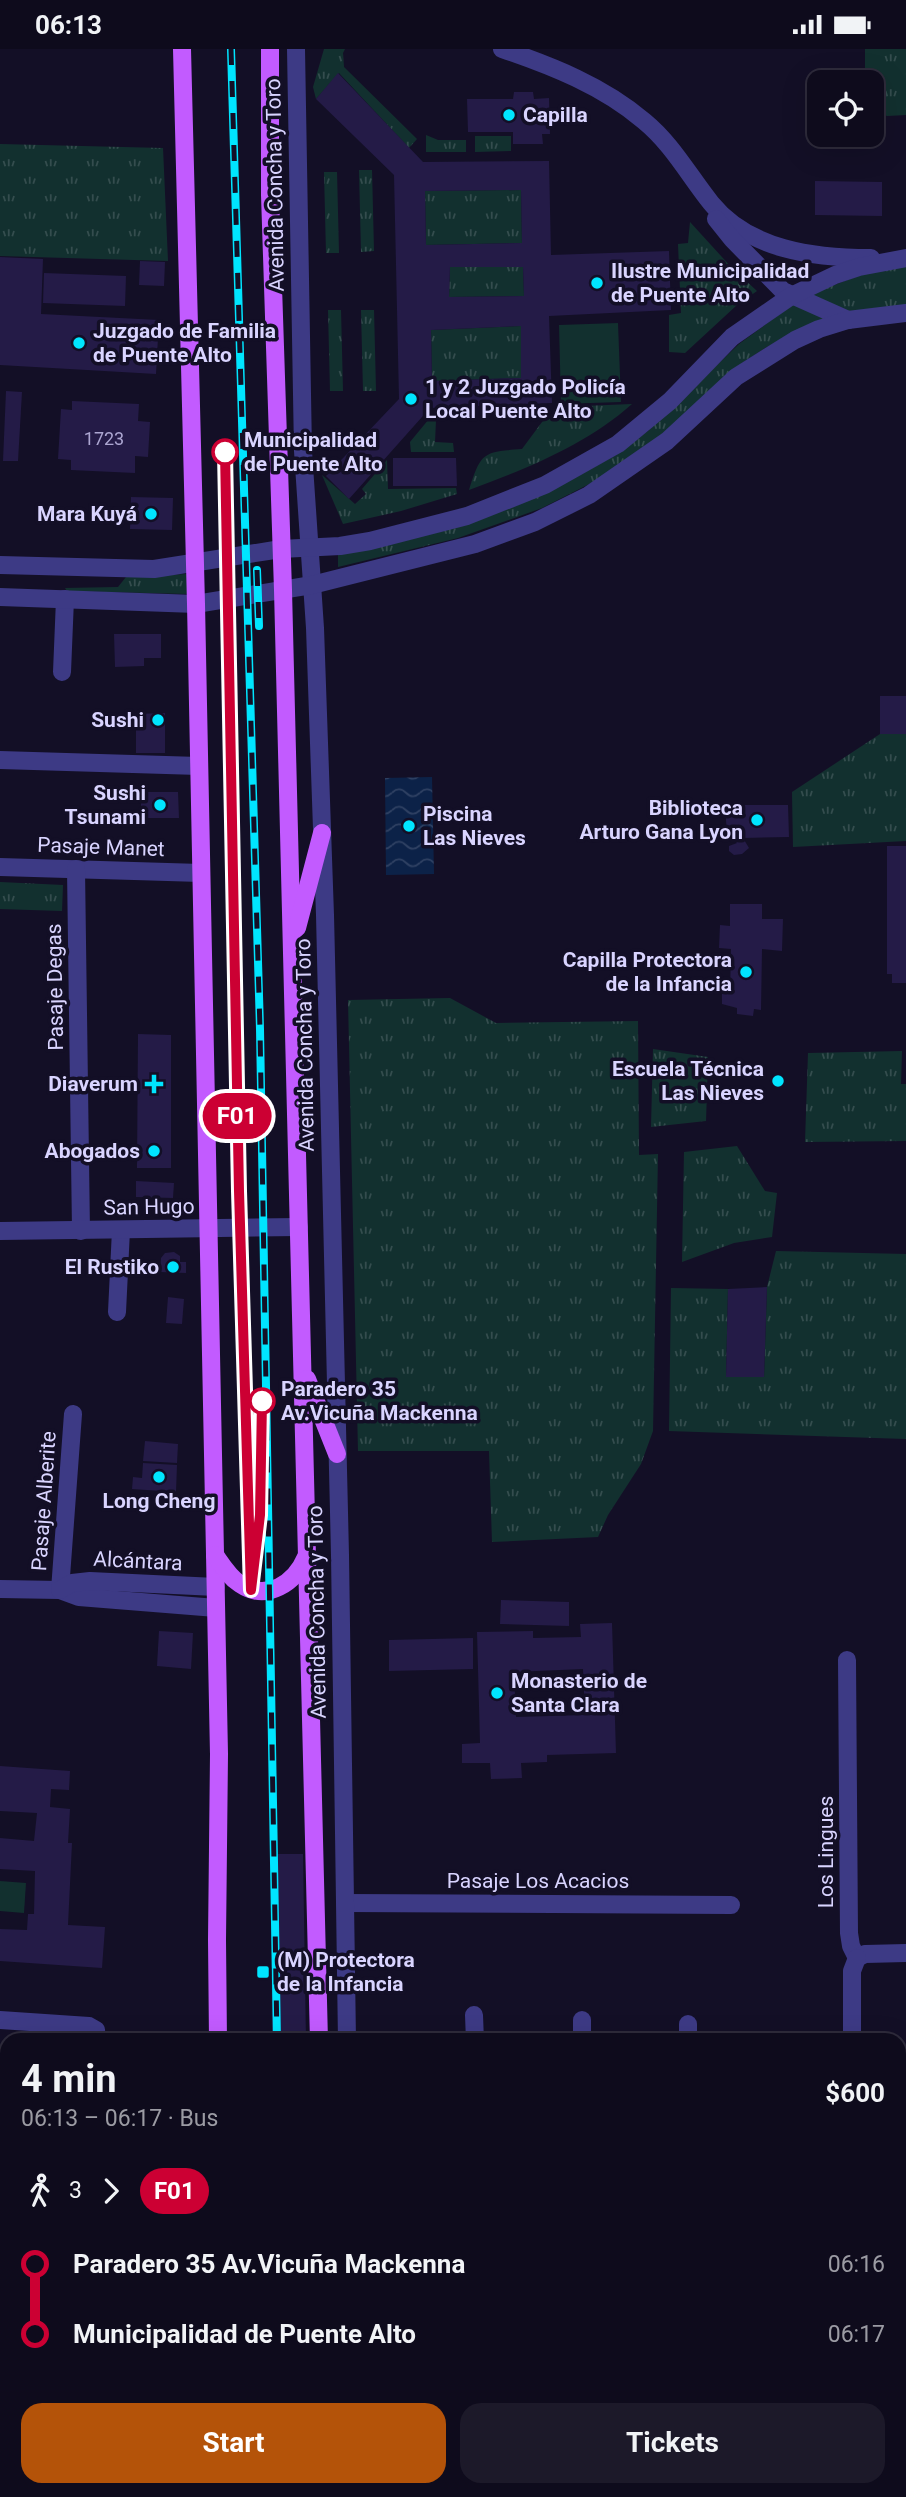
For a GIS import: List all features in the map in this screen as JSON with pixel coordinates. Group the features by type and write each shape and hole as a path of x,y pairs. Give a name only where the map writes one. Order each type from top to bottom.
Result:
{"main road":[{"path":"182,49 216,1587 219,1754 216,1940 218,2033"},
{"name":"Avenida Concha y Toro","path":"270,49 269,169 292,948 319,2033"},
{"path":"292,948 323,833"},
{"path":"302,1366 337,1454"},
{"path":"215,1554 240,1585 251,1590 264,1591 276,1590 285,1585 299,1571 308,1554"}],"street":[{"name":"Avenida Concha y Toro","path":"296,49 303,451 323,833 347,2033"},
{"path":"502,49 568,75 626,107 675,152 702,191 735,226 771,244 794,251 832,257 906,258"},
{"path":"702,191 717,219 732,239 775,283 791,296 848,320"},
{"path":"0,565 154,569 281,549 350,544 433,526 506,502 573,471 635,431 670,401 732,337 791,296 859,267 906,258"},
{"path":"0,597 196,604 312,585 400,565 494,538 535,522 589,495 667,441 747,370 795,339 848,320 906,313"},
{"path":"46,599 48,567"},
{"path":"62,672 65,599"},
{"path":"0,760 199,766"},
{"name":"Pasaje Manet","path":"0,867 201,873"},
{"name":"Pasaje Degas","path":"76,869 81,1231"},
{"name":"San Hugo","path":"0,1231 299,1227"},
{"path":"117,1312 121,1230"},
{"name":"Pasaje Alberite","path":"61,1590 73,1414"},
{"name":"Alcántara","path":"61,1590 72,1583 90,1581 216,1587"},
{"name":"Alcántara","path":"0,1589 61,1590 91,1598 216,1608"},
{"name":"Los Lingues","path":"848,1660 849,1933 857,1958 852,1971 852,2033"},
{"name":"Pasaje Los Acacios","path":"345,1903 731,1905"},
{"path":"857,1958 865,1954 906,1953"},
{"path":"474,2015 475,2033"},
{"path":"0,2020 89,2026 96,2029 96,2033"},
{"path":"582,2020 582,2033"}],"green space":[{"path":"324,49 345,49 344,67 417,139 409,148 339,73 316,99 313,87"},
{"path":"865,49 906,49 906,115 884,115 884,70 865,70"},
{"path":"426,135 438,140 466,140 466,152 426,152"},
{"path":"475,136 511,136 511,151 475,152"},
{"path":"0,144 163,148 168,261 0,256"},
{"path":"359,170 372,170 374,251 361,252"},
{"path":"324,172 337,172 339,253 326,253"},
{"path":"521,190 522,243 426,245 425,191"},
{"path":"690,222 757,291 737,305 685,353 669,352 669,315 681,313 678,244 688,243"},
{"path":"906,266 906,306 807,325 765,348 742,363 661,436 601,478 542,508 458,538 338,567 338,553 576,477 616,455 648,431 739,344 803,297 863,274"},
{"path":"450,267 523,267 524,296 449,297"},
{"path":"328,310 341,310 343,391 330,391"},
{"path":"361,310 374,310 376,391 363,391"},
{"path":"618,323 621,402 561,404 559,325"},
{"path":"521,326 521,378 432,381 431,330"},
{"path":"632,404 595,432 555,455 469,490 477,468 485,456 499,451 522,449 545,418 561,418 560,407"},
{"path":"429,419 436,420 435,442 453,443 454,452 411,452 410,442"},
{"path":"387,460 388,489 456,488 457,494 401,511 343,524 322,475 355,504 366,494 362,489"},
{"path":"187,574 188,594 67,591 65,588 118,587 126,577"},
{"path":"880,734 906,734 906,841 793,847 792,792"},
{"path":"0,882 63,885 62,911 0,909"},
{"path":"450,998 496,1023 638,1021 639,1155 658,1154 653,1431 641,1464 608,1515 598,1537 492,1542 489,1451 358,1451 348,1000"},
{"path":"653,1049 708,1057 706,1121 651,1127"},
{"path":"902,1051 901,1084 906,1084 906,1141 805,1142 808,1053"},
{"path":"737,1146 765,1191 777,1193 772,1237 734,1243 682,1262 684,1152"},
{"path":"776,1251 906,1254 906,1439 669,1431 671,1288 728,1289 726,1377 764,1377 767,1287"},
{"path":"0,1881 26,1883 24,1913 0,1911"}],"water":[{"name":"Piscina Las Nieves","path":"432,777 434,874 386,875 385,778"}],"building":[{"name":"Ilustre Municipalidad de Puente Alto","path":"338,73 423,162 549,161 551,255 669,251 671,310 549,316 552,403 430,408 349,499 326,476 399,399 394,175 316,99","holes":["521,190 522,243 426,245 425,191","450,267 523,267 524,296 449,297","521,326 521,378 432,381 431,330"]},
{"name":"Capilla","path":"514,92 533,92 534,99 549,98 550,134 542,134 543,144 513,144 513,132 468,132 467,99 513,99"},
{"path":"815,181 882,182 882,216 815,215"},
{"name":"Juzgado de Familia de Puente Alto","path":"0,257 43,259 41,314 159,320 156,374 0,365"},
{"path":"140,261 165,262 164,286 139,285"},
{"path":"44,273 126,276 125,306 43,303"},
{"path":"6,391 22,392 18,461 3,461"},
{"path":"72,401 139,404 138,421 150,422 148,457 135,456 135,473 71,470 71,460 58,459 61,409 72,410"},
{"path":"393,458 456,458 457,486 393,486"},
{"name":"Mara Kuyá","path":"131,497 173,498 172,530 130,529"},
{"path":"114,634 161,634 161,658 144,658 144,666 115,667"},
{"path":"880,696 906,696 906,734 880,734"},
{"path":"165,713 165,753 136,753 136,714"},
{"name":"Sushi Tsunami","path":"141,792 178,792 179,818 141,818"},
{"name":"Biblioteca Arturo Gana Lyon","path":"725,805 788,805 789,837 743,838 749,848 742,854 734,855 729,851 729,846 737,843 727,835"},
{"path":"887,846 906,846 906,983 892,983 892,974 887,974"},
{"name":"Capilla Protectora de la Infancia","path":"730,904 762,904 762,919 783,919 782,951 762,949 761,1010 754,1009 753,1016 737,1014 737,1008 722,1004 722,992 730,993 731,949 719,948 720,925 730,926"},
{"name":"Diaverum","path":"138,1034 171,1035 171,1168 137,1168"},
{"path":"136,1181 174,1183 173,1198 136,1197"},
{"name":"El Rustiko","path":"174,1252 180,1256 180,1262 186,1262 186,1273 160,1272 161,1258 165,1253"},
{"path":"767,1287 764,1377 726,1377 728,1289"},
{"path":"168,1297 184,1299 182,1324 166,1323"},
{"path":"145,1441 178,1444 177,1463 143,1461"},
{"name":"Long Cheng","path":"143,1463 177,1465 176,1492 132,1489 133,1477 142,1478"},
{"path":"501,1600 569,1602 569,1626 500,1624"},
{"name":"Monasterio de Santa Clara","path":"612,1623 616,1753 547,1755 547,1762 521,1763 522,1778 491,1779 490,1763 462,1763 462,1744 480,1743 477,1632 533,1631 533,1638 581,1637 580,1624","holes":["583,1669 585,1715 516,1717 514,1672"]},
{"path":"159,1631 193,1633 191,1669 157,1666"},
{"name":"Monasterio de Santa Clara","path":"473,1638 473,1669 389,1671 389,1640"},
{"path":"0,1766 70,1771 69,1790 51,1789 50,1807 70,1809 68,1843 72,1843 68,1925 105,1927 102,1968 0,1961 0,1929 27,1930 28,1914 34,1914 35,1871 0,1869 0,1838 34,1841 37,1813 0,1811"},
{"path":"271,1854 303,1854 306,2033 272,2033"}],"railway":[{"path":"231,49 260,1029 277,2033"},
{"path":"257,570 259,626"}],"bus line":[{"name":"F01","path":"225,452 239,1191 251,1590 260,1515 262,1401"}],"place":[{"name":"Capilla","path":"509,115"},
{"name":"Ilustre Municipalidad de Puente Alto","path":"597,283"},
{"name":"Juzgado de Familia de Puente Alto","path":"79,343"},
{"name":"1 y 2 Juzgado Policía Local Puente Alto","path":"411,399"},
{"name":"Municipalidad de Puente Alto","path":"225,452"},
{"name":"Mara Kuyá","path":"151,514"},
{"name":"Sushi","path":"158,720"},
{"name":"Sushi Tsunami","path":"160,805"},
{"name":"Biblioteca Arturo Gana Lyon","path":"757,820"},
{"name":"Piscina Las Nieves","path":"409,826"},
{"name":"Capilla Protectora de la Infancia","path":"746,972"},
{"name":"Escuela Técnica Las Nieves","path":"778,1081"},
{"name":"Diaverum","path":"154,1084"},
{"name":"Abogados","path":"154,1151"},
{"name":"El Rustiko","path":"173,1267"},
{"name":"Paradero 35 Av.Vicuña Mackenna","path":"262,1401"},
{"name":"Long Cheng","path":"159,1477"},
{"name":"Monasterio de Santa Clara","path":"497,1693"},
{"name":"(M) Protectora de la Infancia","path":"263,1972"}]}
